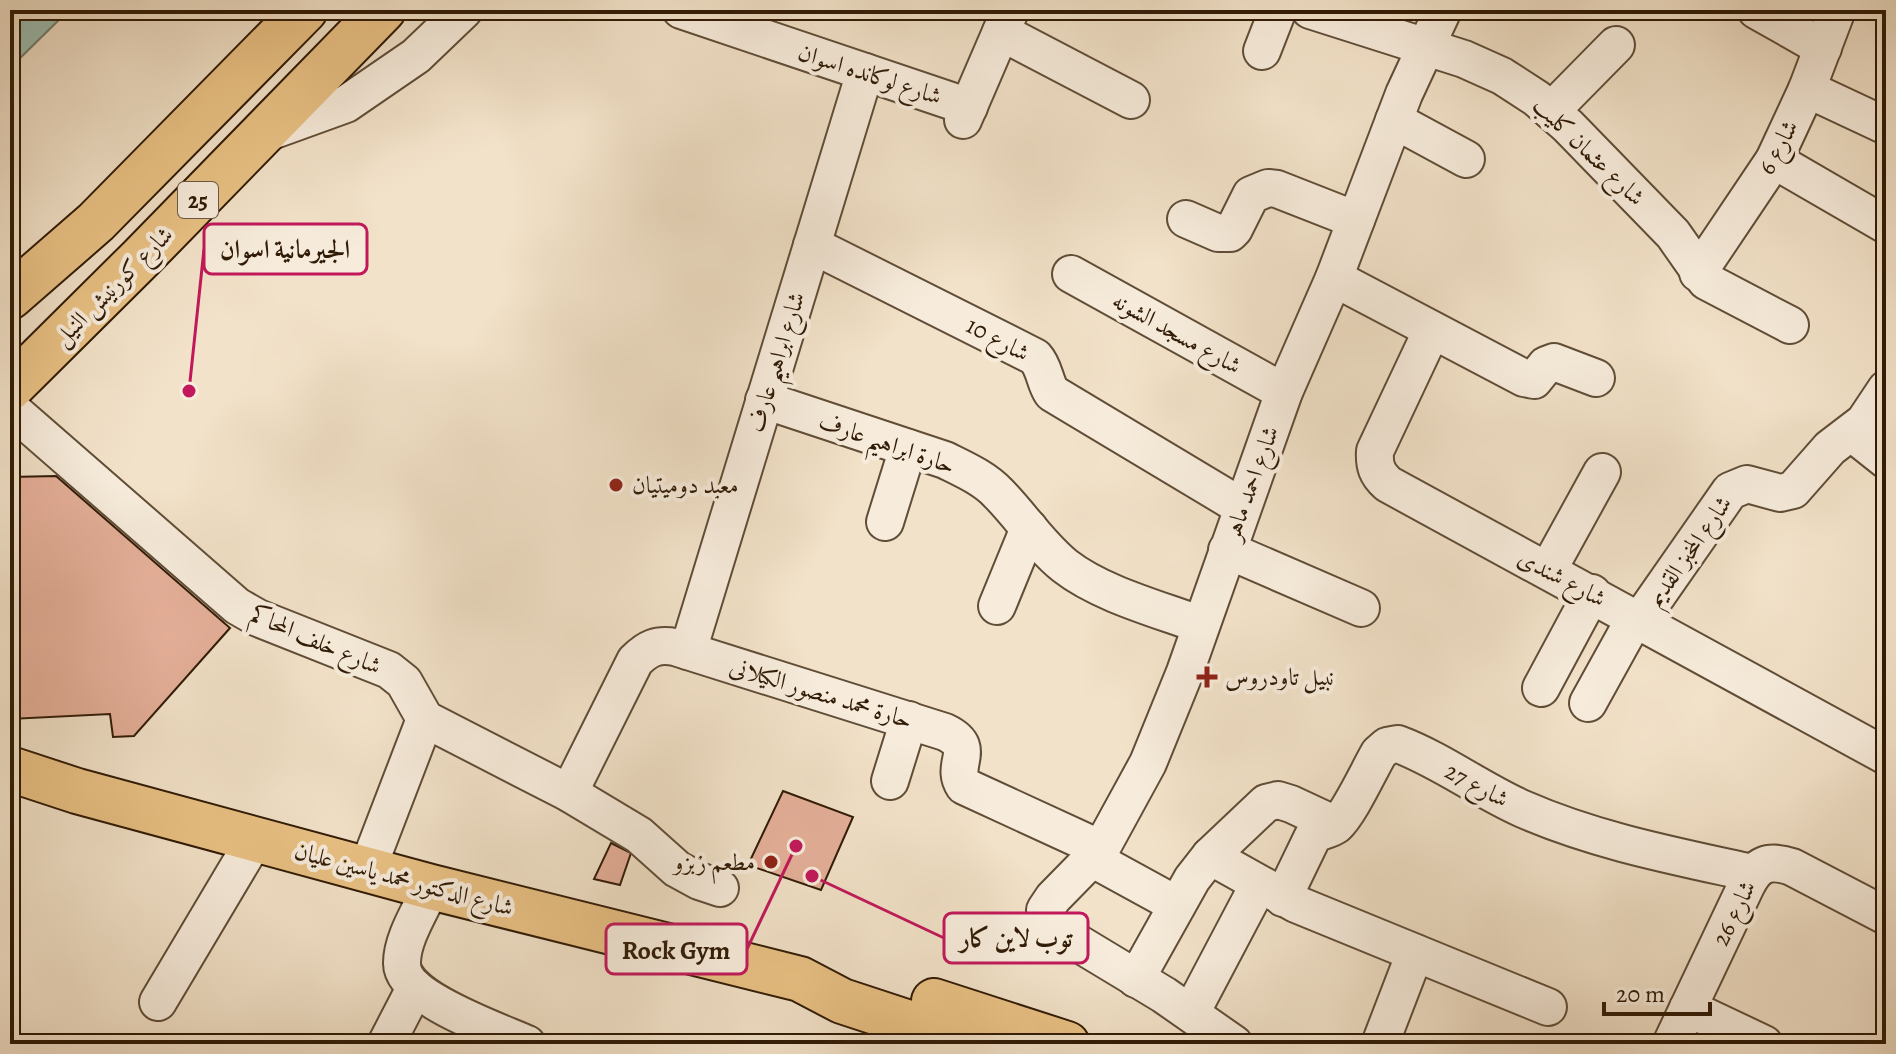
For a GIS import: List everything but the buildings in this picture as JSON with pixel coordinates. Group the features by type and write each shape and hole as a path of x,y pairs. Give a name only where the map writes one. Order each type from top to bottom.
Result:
{"main road":[{"name":"25","path":"10,297 96,222 305,10"},
{"name":"شارع كورنيش النيل","path":"10,388 383,10"},
{"name":"شارع الدكتور محمد ياسين عليان","path":"10,769 77,791 367,870 800,979 842,1001 973,1044"},
{"name":"شارع الدكتور محمد ياسين عليان","path":"800,979 832,973 849,975 1067,1044"}],"street":[{"path":"262,135 346,104 416,56 464,10"},
{"name":"شارع لوكانده اسوان","path":"681,10 865,72 966,113 1006,21"},
{"path":"1262,51 1278,10"},
{"name":"شارع عثمان كليب","path":"1310,10 1464,59 1502,76 1536,98 1673,234 1698,273 1716,289 1790,325"},
{"name":"شارع احمد ماهر","path":"1136,979 1048,925 1045,910 1097,854 1148,763 1185,672 1284,392 1334,278 1394,120 1443,10"},
{"path":"1756,10 1823,48"},
{"name":"شارع 6","path":"1698,273 1774,160 1807,89 1837,10"},
{"path":"1006,21 1131,100"},
{"path":"1551,111 1616,45"},
{"name":"شارع ابراهيم عارف","path":"688,651 865,72"},
{"path":"1807,89 1886,126"},
{"path":"1394,120 1466,159"},
{"path":"1774,160 1886,225"},
{"path":"1186,219 1218,233 1230,233 1251,195 1268,188 1356,220"},
{"name":"شارع 10","path":"812,245 1035,357 1043,368 1045,384 1052,393 1242,507"},
{"name":"شارع مسجد الشونه","path":"1071,274 1284,392"},
{"path":"1334,278 1529,380 1534,380 1546,365 1554,362 1596,378"},
{"name":"شارع شندى","path":"1432,330 1375,451 1374,464 1388,484 1886,756"},
{"name":"شارع المخبز القديم","path":"1638,619 1730,491 1747,484 1787,493 1830,448 1864,422 1886,389"},
{"name":"حارة ابراهيم عارف","path":"764,400 945,460 972,473 996,490 1054,557 1084,579 1201,625"},
{"name":"شارع خلف المحاكم","path":"10,408 237,606 258,618 389,670 404,682 425,719"},
{"path":"1852,433 1886,460"},
{"path":"885,522 908,448"},
{"path":"1548,570 1602,472"},
{"path":"997,606 1029,528"},
{"path":"1227,550 1361,608"},
{"path":"1541,688 1592,593"},
{"path":"1588,703 1638,619"},
{"name":"حارة محمد منصور الكيلانى","path":"569,793 635,661 646,650 660,645 688,651 955,737 962,746 963,757 958,771 964,786 1097,854"},
{"path":"367,870 425,719 569,793 639,835 677,869 720,888"},
{"path":"890,781 909,720"},
{"name":"شارع 27","path":"1191,1013 1271,891 1313,836 1336,825 1379,753 1387,746 1398,744 1491,794 1554,822 1620,843 1752,873"},
{"path":"1234,1044 1136,979 1177,905 1210,856 1266,803 1278,800 1291,804 1336,825"},
{"path":"158,1002 255,839"},
{"path":"1097,854 1177,905"},
{"path":"1210,856 1271,891 1548,1007"},
{"name":"شارع 26","path":"1671,1044 1752,873 1764,865 1778,863 1792,867 1886,916"},
{"path":"431,887 406,945 402,964 405,978 435,1002 527,1044"},
{"path":"1380,1044 1415,953"},
{"path":"386,1044 415,988"},
{"path":"1688,1008 1764,1044"}],"water":[{"path":"10,10 69,10 10,68"}],"place":[{"name":"الجيرمانية اسوان","path":"189,391"},
{"name":"معبد دوميتيان","path":"616,485"},
{"name":"نبيل تاودروس","path":"1207,677"},
{"name":"Rock Gym","path":"796,846"},
{"name":"مطعم زبزو","path":"771,862"},
{"name":"توب لاين كار","path":"812,876"}]}
